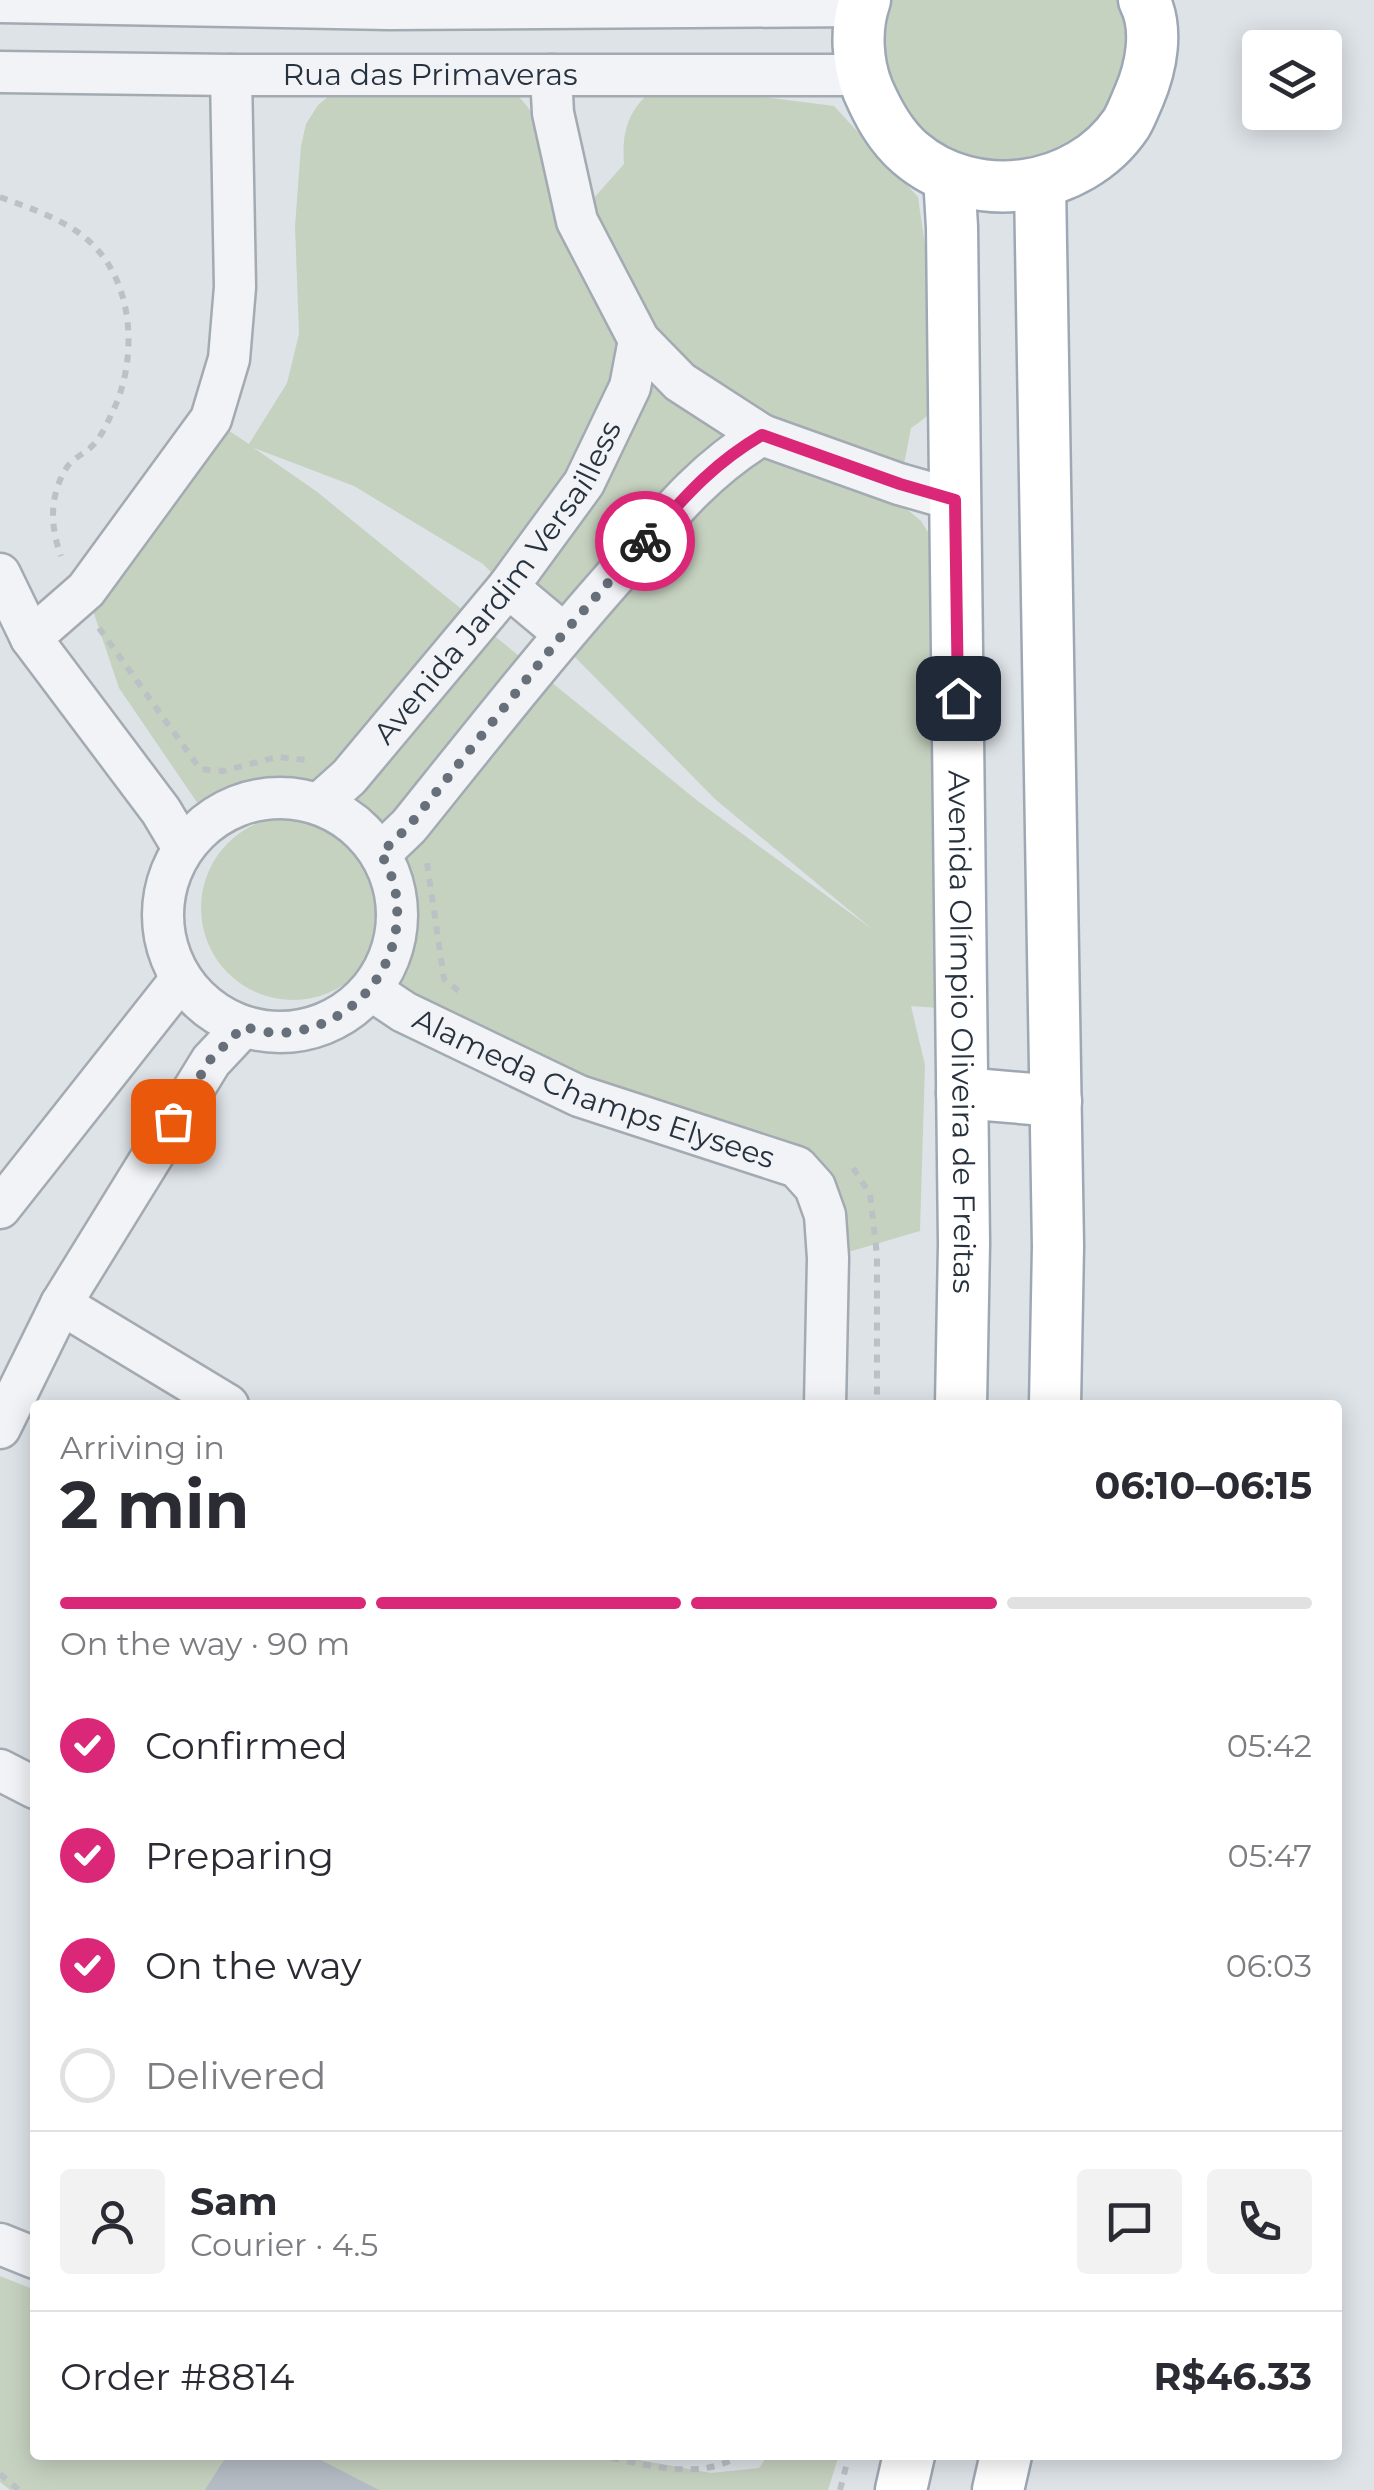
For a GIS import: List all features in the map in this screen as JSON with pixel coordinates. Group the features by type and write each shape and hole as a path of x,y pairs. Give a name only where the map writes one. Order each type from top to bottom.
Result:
{"main road":[{"path":"864,3 858,40 862,75 880,118 910,153 948,177 994,188 1040,184 1088,162 1126,124 1148,76 1152,41 1144,0"},
{"name":"Avenida Olímpio Oliveira de Freitas","path":"948,177 964,1244 961,1400"},
{"path":"1040,184 1058,1246 1055,1400"},
{"path":"962,1093 1056,1101"},
{"path":"901,2490 908,2460"},
{"path":"998,2490 1005,2460"}],"street":[{"path":"0,2 389,9 864,3"},
{"path":"372,74 370,50 374,30 389,9"},
{"name":"Rua das Primaveras","path":"0,72 232,76 862,75"},
{"path":"552,75 553,113 577,221 639,340 680,382 762,435 955,500"},
{"path":"31,638 86,590 211,419 229,358 235,287 232,76"},
{"name":"Avenida Jardim Versailless","path":"320,803 349,777 508,587 584,483 630,387 639,340"},
{"path":"381,853 409,826 563,634 689,492 728,455 762,435"},
{"path":"0,574 31,638 161,811 182,848"},
{"path":"508,587 563,634"},
{"path":"282,796 320,803 355,823 381,853 395,886 398,923 390,958 371,990 345,1014 313,1028 278,1034 243,1027 208,1008 181,980 163,928 170,873 182,848 209,820 244,802 282,796"},
{"path":"0,1208 181,980"},
{"name":"Alameda Champs Elysees","path":"371,990 404,1012 579,1096 798,1167 814,1186 825,1215 825,1400"},
{"path":"0,1428 61,1304 210,1060 243,1027"},
{"path":"61,1304 220,1400"},
{"path":"0,1770 30,1785"},
{"path":"0,2244 30,2256"}],"path":[{"path":"625,2460 682,2470 724,2466 733,2460"},
{"path":"840,2490 848,2460"},
{"path":"0,2474 19,2490"}],"green space":[{"path":"889,0 1125,0 1131,34 1129,61 1111,103 1087,132 1056,151 1022,160 987,159 953,149 923,131 900,103 884,59"},
{"path":"662,84 834,106 918,197 945,383 933,409 911,428 897,501 921,521 938,548 939,1008 911,1006 925,1065 920,1231 828,1258 815,1187 363,983 388,960 398,928 398,900 376,849 358,828 335,811 310,800 262,798 209,820 119,688 86,590 211,419 249,444 287,383 299,334 295,226 301,146 306,124 318,105 335,91 516,94 544,137 570,225 624,164 624,139 630,118 651,91","holes":["254,448 354,486 483,564 716,800 872,929 699,802 316,491"]},
{"path":"293,816 328,823 358,843 378,873 385,908 378,943 358,973 328,993 293,1000 258,993 228,973 208,943 201,908 208,873 228,843 258,823"},
{"path":"0,2276 30,2288 30,2460 640,2460 711,2473 759,2468 765,2460 837,2460 828,2490 10,2490 0,2482"}],"building":[{"path":"224,2460 321,2460 379,2490 205,2490"}],"way so far":[{"path":"173,1121 210,1060 243,1027 278,1034 313,1028 345,1014 371,990 390,958 398,923 395,886 381,853 409,826 563,634 645,541"}],"route":[{"path":"645,541 728,455 762,435 955,500 958,698"}]}
